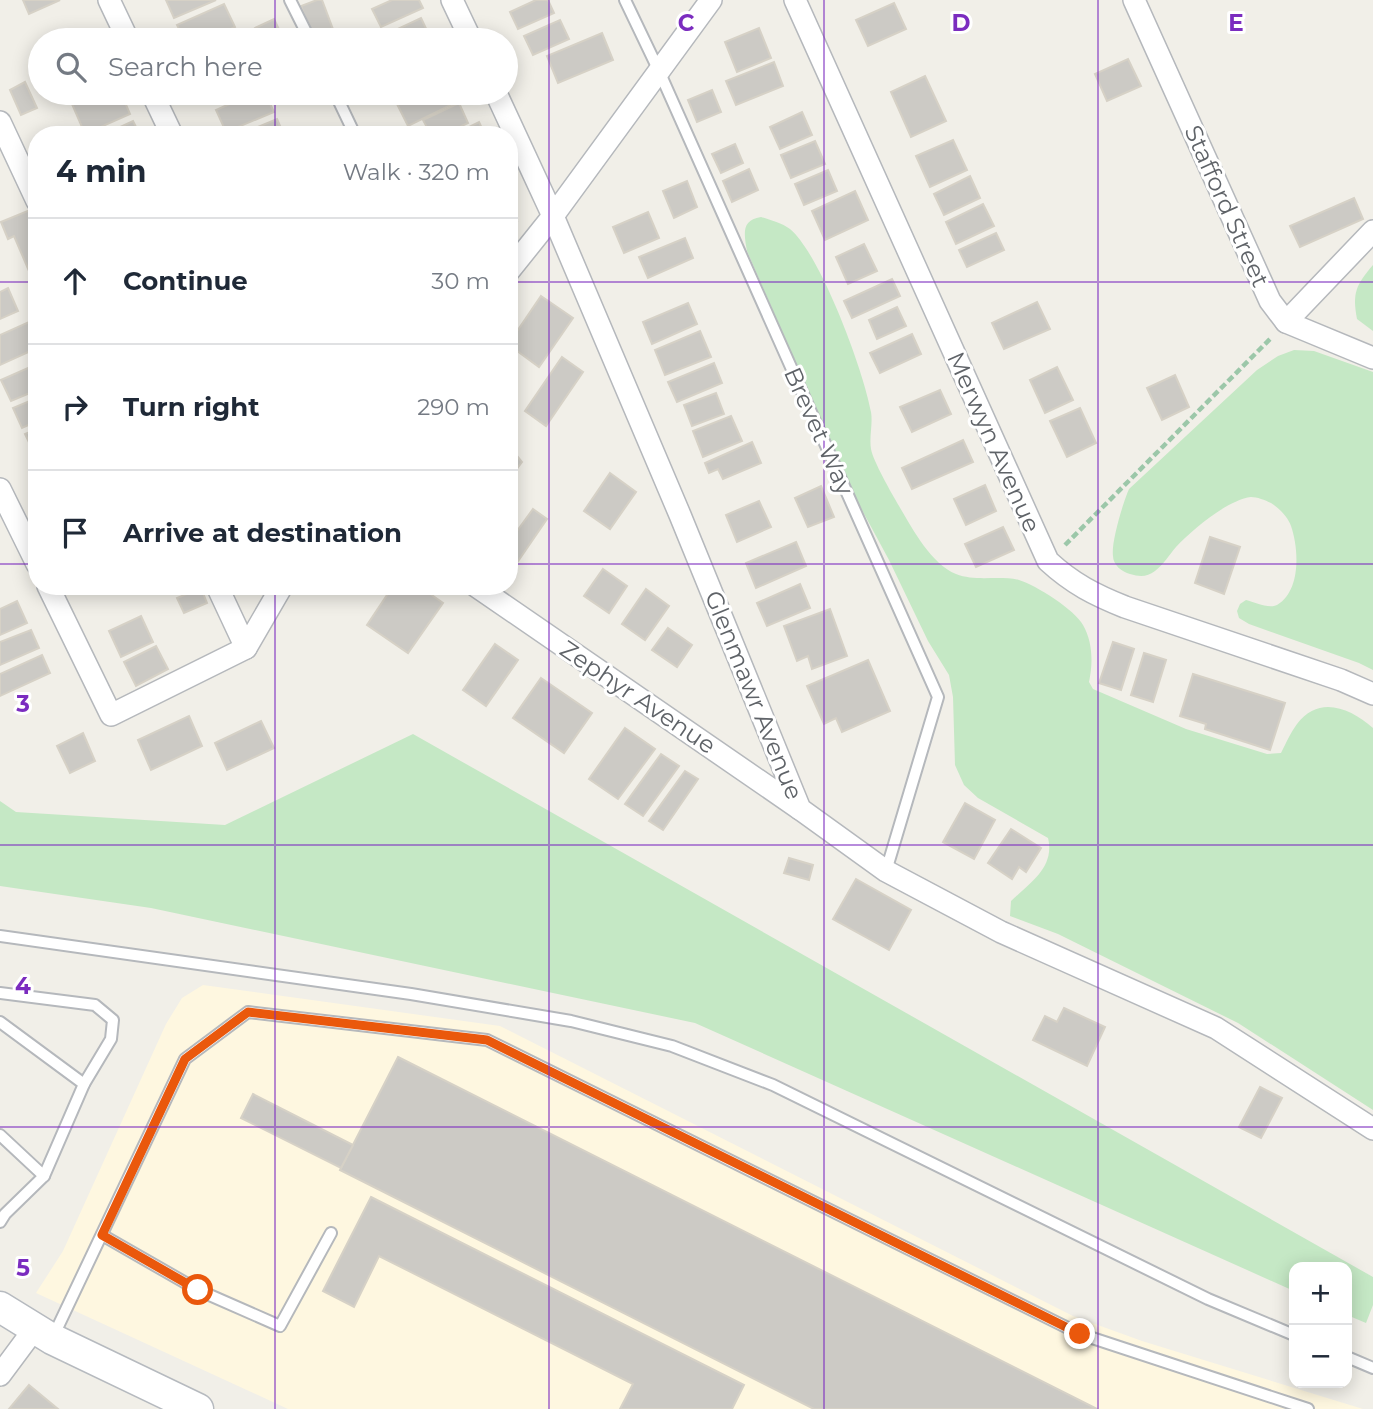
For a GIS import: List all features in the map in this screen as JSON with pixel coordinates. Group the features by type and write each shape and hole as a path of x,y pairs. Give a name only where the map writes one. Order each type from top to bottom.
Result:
{"street":[{"path":"109,0 122,28"},
{"path":"452,0 465,28"},
{"path":"518,260 711,0"},
{"name":"Merwyn Avenue","path":"795,0 1048,561 1069,580 1125,607 1341,680 1373,694"},
{"name":"Stafford Street","path":"1134,0 1270,301 1286,322"},
{"path":"158,105 168,126"},
{"name":"Glenmawr Avenue","path":"502,105 511,126"},
{"path":"0,122 28,182"},
{"name":"Glenmawr Avenue","path":"518,140 553,216 705,576 800,809 886,870 1001,932 1216,1028 1373,1129"},
{"path":"1373,231 1286,322 1373,358"},
{"path":"0,489 28,546"},
{"path":"52,595 111,715 246,648 277,595"},
{"path":"221,595 246,648"},
{"name":"Zephyr Avenue","path":"489,595 800,809"},
{"path":"0,1307 43,1334 198,1409"},
{"path":"0,1375 43,1334"}],"lane":[{"path":"290,0 304,28"},
{"name":"Brevet Way","path":"625,0 938,697 886,870"},
{"path":"341,105 351,126"},
{"path":"0,936 411,994 571,1021 672,1046 773,1085 1208,1299 1289,1333"},
{"path":"0,993 95,1005 113,1020 111,1039 84,1084 44,1176 2,1216"},
{"path":"43,1334 102,1235 185,1059 248,1012 487,1040 1080,1334 1308,1409"},
{"path":"0,1022 84,1084"},
{"path":"0,1135 44,1176"},
{"path":"102,1235 198,1290 279,1326 331,1233"},
{"path":"1352,1359 1373,1368"}],"path":[{"path":"1048,561 1286,322"}],"shaded area":[{"path":"203,985 500,1026 1073,1316 1142,1341 1363,1409 288,1409 36,1293 63,1251 166,1024 182,998"}],"green space":[{"path":"761,217 790,229 815,263 840,315 860,370 871,412 872,454 916,535 938,562 964,576 1019,580 1054,599 1072,612 1083,625 1089,639 1089,682 1093,689 1186,729 1267,754 1281,753 1297,724 1306,715 1325,707 1345,710 1373,728 1373,1110 1238,1023 1058,934 1010,916 1011,901 1045,866 1048,838 978,798 964,785 955,765 953,697 949,675 928,641 849,486 747,251 745,229 750,221"},
{"path":"1373,265 1373,331 1357,319 1355,296 1359,284"},
{"path":"1294,350 1314,351 1373,372 1373,670 1239,618 1237,611 1240,604 1246,600 1266,606 1277,605 1285,599 1294,580 1296,546 1291,526 1288,519 1271,503 1251,497 1231,504 1191,532 1155,571 1149,574 1140,576 1127,573 1118,568 1113,559 1116,532 1129,489 1257,370 1278,356"},
{"path":"413,734 1346,1262 1289,1262 1289,1289 695,1023 151,908 0,886 0,801 16,812 225,825"},
{"path":"1352,1265 1373,1277 1373,1305 1366,1323 1352,1317"}],"building":[{"path":"23,0 60,0 29,14"},
{"path":"166,0 216,0 174,18"},
{"path":"322,0 332,28 309,28 301,6"},
{"path":"392,0 419,0 423,8 381,27 372,9"},
{"path":"536,0 548,0 554,13 518,29 510,12"},
{"path":"894,3 906,29 868,46 856,20"},
{"path":"224,4 235,27 179,28 177,25"},
{"path":"421,18 426,28 400,28"},
{"path":"274,19 278,28 255,28"},
{"path":"560,20 569,39 533,55 524,36"},
{"path":"759,28 771,58 737,72 725,42"},
{"path":"602,33 613,60 558,83 547,56"},
{"path":"1128,59 1141,86 1107,101 1095,74"},
{"path":"774,62 783,86 736,105 726,81"},
{"path":"925,76 946,121 911,137 891,92"},
{"path":"25,82 28,88 28,105 36,105 37,108 21,115 10,90"},
{"path":"712,90 721,112 697,122 688,100"},
{"path":"72,105 126,105 130,114 103,126 82,126"},
{"path":"227,105 271,105 274,112 240,126 223,126 216,110"},
{"path":"398,105 451,105 408,126"},
{"path":"460,105 468,123 462,126 426,126 423,120"},
{"path":"802,112 812,135 780,149 770,127"},
{"path":"277,119 280,126 260,126"},
{"path":"133,121 136,126 122,126"},
{"path":"953,140 967,170 930,187 916,156"},
{"path":"815,141 825,164 791,178 781,155"},
{"path":"735,144 743,163 721,173 712,154"},
{"path":"749,169 758,190 732,202 723,181"},
{"path":"828,170 837,191 804,205 795,184"},
{"path":"970,176 980,198 944,215 934,194"},
{"path":"687,181 697,207 674,218 663,191"},
{"path":"855,191 868,220 825,240 812,211"},
{"path":"1354,198 1363,219 1300,247 1290,226"},
{"path":"983,204 994,226 956,244 946,222"},
{"path":"28,211 28,269 14,236 8,239 1,222"},
{"path":"648,212 659,238 624,253 613,227"},
{"path":"996,233 1004,250 967,267 959,250"},
{"path":"685,238 693,258 648,278 639,257"},
{"path":"864,244 877,271 848,284 836,257"},
{"path":"892,279 900,296 852,318 844,301"},
{"path":"8,288 18,311 0,319 0,292"},
{"path":"541,296 573,318 539,367 518,352 518,330"},
{"path":"1037,302 1050,329 1004,349 992,323"},
{"path":"688,303 697,324 652,344 643,322"},
{"path":"897,307 906,326 877,339 869,320"},
{"path":"28,322 28,352 0,365 0,335"},
{"path":"700,331 711,357 665,375 655,350"},
{"path":"912,334 921,354 880,373 870,353"},
{"path":"562,357 583,372 546,426 525,411"},
{"path":"714,363 722,383 677,402 668,382"},
{"path":"1057,367 1073,400 1045,413 1030,380"},
{"path":"28,368 28,394 11,401 1,380"},
{"path":"1175,375 1189,407 1162,420 1147,388"},
{"path":"940,390 951,414 912,432 900,407"},
{"path":"716,393 724,414 692,426 684,405"},
{"path":"28,402 28,425 22,428 13,408"},
{"path":"1080,408 1096,443 1067,457 1050,421"},
{"path":"731,416 742,441 703,457 693,431"},
{"path":"963,440 973,462 912,489 902,468"},
{"path":"752,442 761,463 723,479 718,469 709,473 705,463"},
{"path":"610,473 636,492 610,529 584,511"},
{"path":"985,485 996,511 966,525 954,499"},
{"path":"821,486 834,517 808,527 795,498"},
{"path":"759,501 771,527 737,542 726,515"},
{"path":"533,509 547,519 518,561 518,530"},
{"path":"1003,527 1014,550 976,567 965,544"},
{"path":"1210,537 1240,547 1224,594 1195,583"},
{"path":"796,542 806,566 756,588 746,563"},
{"path":"603,569 627,586 609,613 584,596"},
{"path":"800,584 810,608 767,626 757,603"},
{"path":"646,589 669,606 645,640 622,624"},
{"path":"184,595 204,595 207,603 184,613 177,598"},
{"path":"387,595 432,595 443,603 408,653 367,625"},
{"path":"17,601 27,623 0,635 0,609"},
{"path":"830,609 847,656 812,669 808,656 797,661 784,626"},
{"path":"141,616 153,642 121,657 109,631"},
{"path":"668,628 692,645 677,667 652,650"},
{"path":"31,630 39,648 0,665 0,642"},
{"path":"1113,642 1134,649 1121,690 1099,683"},
{"path":"495,644 518,660 486,706 463,690"},
{"path":"156,646 168,669 136,686 124,662"},
{"path":"1144,653 1166,660 1153,702 1131,695"},
{"path":"42,655 50,673 0,696 0,674"},
{"path":"868,660 890,711 842,732 836,718 824,724 807,686"},
{"path":"1193,674 1285,703 1270,750 1205,729 1206,724 1180,716"},
{"path":"541,678 592,713 564,753 513,718"},
{"path":"189,716 202,746 151,770 138,740"},
{"path":"261,721 274,748 227,770 215,743"},
{"path":"625,728 655,749 618,799 589,779"},
{"path":"83,733 95,761 70,773 57,746"},
{"path":"661,754 679,766 643,816 625,804"},
{"path":"685,771 698,779 663,830 649,821"},
{"path":"965,803 995,820 974,859 943,842"},
{"path":"1011,829 1041,848 1026,872 1019,867 1012,879 988,863"},
{"path":"789,858 813,865 809,880 784,873"},
{"path":"856,879 911,910 889,950 833,919"},
{"path":"1064,1008 1105,1027 1087,1066 1033,1040 1045,1016 1057,1022"},
{"path":"398,1057 1097,1409 814,1409 340,1170"},
{"path":"1260,1087 1282,1098 1261,1138 1239,1127"},
{"path":"253,1094 353,1145 341,1168 241,1118"},
{"path":"371,1197 744,1385 732,1409 620,1409 633,1384 379,1256 354,1307 323,1291"},
{"path":"29,1385 58,1409 9,1409"}],"route":[{"path":"198,1290 102,1235 185,1059 248,1012 487,1040 1080,1334"}]}
